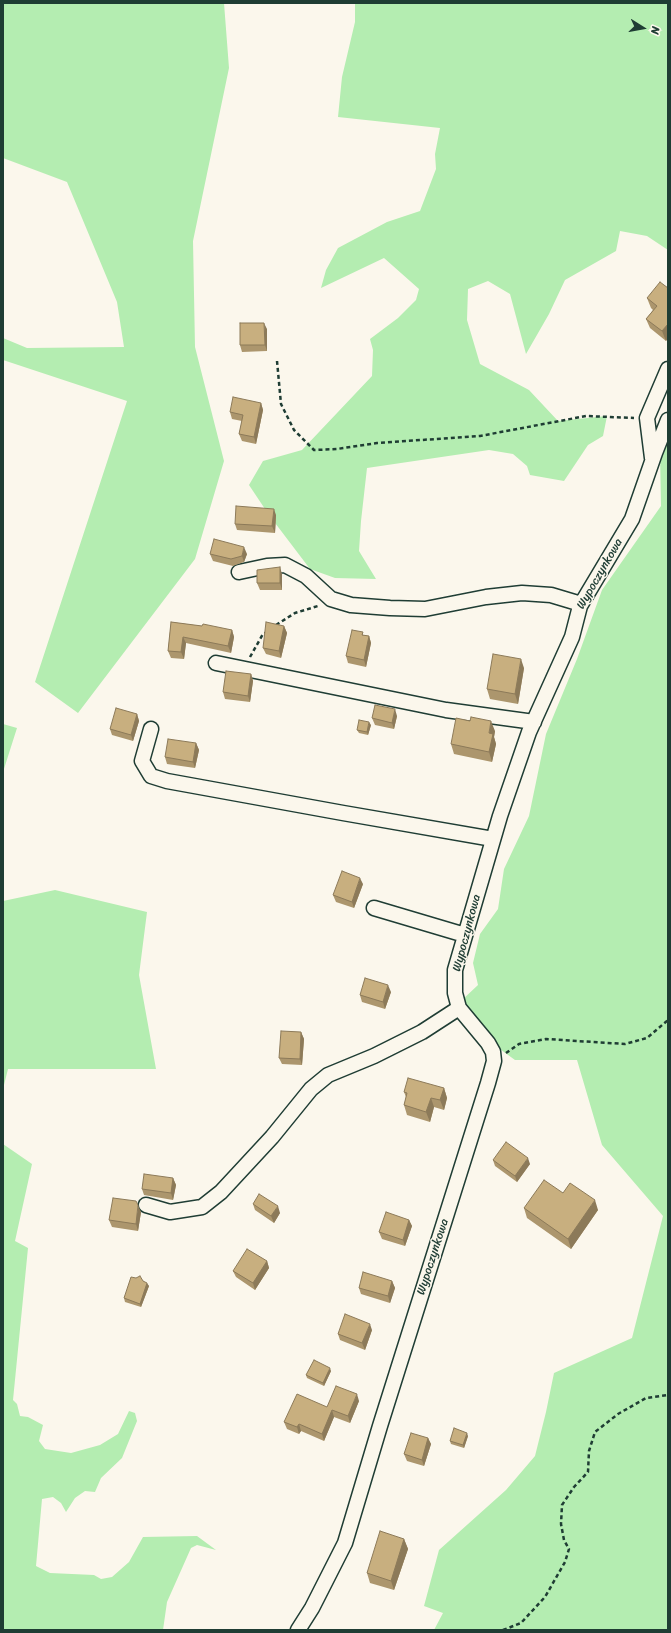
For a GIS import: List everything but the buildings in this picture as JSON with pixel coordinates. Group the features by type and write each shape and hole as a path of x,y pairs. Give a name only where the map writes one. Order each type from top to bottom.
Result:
{"street":[{"path":"652,460 647,418 668,369"},
{"name":"Wypoczynkowa","path":"298,1630 312,1608 345,1543 364,1476 463,1164 494,1061 493,1052 488,1042 459,1008 454,993 455,970 502,809 534,722 572,637 581,604 632,519 640,501 652,460 668,420"},
{"path":"239,572 267,566 285,565 306,576 331,599 351,605 382,608 425,609 486,597 522,593 551,595 581,604"},
{"path":"216,663 446,710 534,722"},
{"path":"151,729 142,761 151,776 167,781 493,839"},
{"path":"374,908 465,935"},
{"path":"146,1204 170,1212 202,1207 221,1192 272,1137 311,1089 328,1075 422,1032 459,1008"}],"path":[{"path":"277,362 282,404 294,430 314,450 337,449 377,443 480,436 586,416 647,418"},
{"path":"276,626 295,613 311,607 338,601"},
{"path":"246,670 250,657 263,634 270,630"},
{"path":"494,1061 519,1044 546,1039 625,1044 647,1038 668,1020"},
{"path":"503,1630 521,1623 545,1597 565,1562 569,1549 564,1540 561,1524 562,1505 574,1486 588,1472 589,1451 595,1432 618,1414 646,1398 668,1395"}],"green space":[{"path":"3,3 224,3 229,68 193,241 195,347 224,461 195,559 78,713 35,682 127,401 3,360 3,338 27,348 124,347 117,302 67,182 3,158"},
{"path":"355,3 668,3 668,250 647,236 620,231 616,251 565,280 549,314 526,354 510,294 488,281 468,289 467,320 480,364 529,390 558,421 607,416 603,436 588,445 564,481 530,475 527,466 513,454 489,450 367,468 359,551 376,579 335,578 310,569 269,515 249,485 263,461 302,450 372,376 373,350 370,339 398,318 416,300 419,289 384,258 321,288 326,270 338,248 387,222 420,211 436,169 435,154 440,128 338,117 342,77 355,22"},
{"path":"668,432 668,1630 434,1630 443,1613 424,1606 439,1550 506,1490 535,1456 554,1373 632,1338 663,1216 602,1145 577,1060 515,1060 486,1039 462,1000 478,985 473,963 480,934 498,909 504,869 529,816 546,734 577,659 602,590 661,506 660,453"},
{"path":"3,724 17,728 3,772"},
{"path":"55,890 147,912 139,975 156,1069 8,1069 3,1089 3,901"},
{"path":"3,1144 32,1164 15,1241 28,1248 13,1400 17,1404 20,1416 28,1417 43,1425 39,1441 45,1449 71,1453 100,1445 118,1434 129,1411 135,1413 137,1421 122,1458 101,1478 95,1492 85,1491 75,1498 66,1512 61,1503 53,1497 42,1499 36,1566 50,1573 94,1575 101,1579 112,1577 129,1562 143,1537 197,1536 216,1550 197,1545 191,1548 167,1602 163,1630 3,1630"}]}
